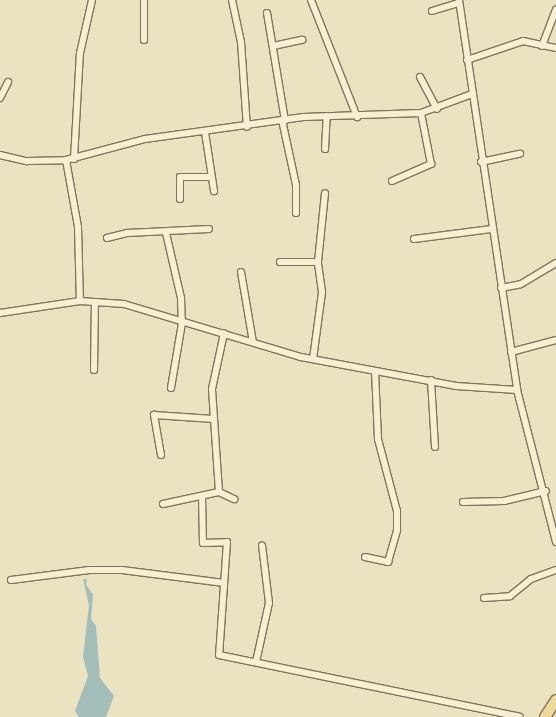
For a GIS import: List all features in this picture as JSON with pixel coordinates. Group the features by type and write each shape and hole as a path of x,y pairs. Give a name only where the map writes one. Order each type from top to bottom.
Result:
{"main road":[{"path":"545,717 556,700"}],"street":[{"path":"74,159 80,54 92,0"},
{"path":"144,0 144,40"},
{"path":"232,0 241,42 247,127"},
{"path":"311,0 357,117"},
{"path":"432,11 459,1 481,162 517,390 546,491 556,542"},
{"path":"542,46 556,10"},
{"path":"267,13 283,120 296,185 296,213"},
{"path":"273,46 302,40"},
{"path":"467,60 508,43 523,41 556,48"},
{"path":"420,77 437,109"},
{"path":"0,98 8,82"},
{"path":"0,155 27,161 74,159 145,139 247,127 283,120 327,116 357,117 421,112 437,109 472,94"},
{"path":"392,181 430,164 421,112"},
{"path":"325,149 327,116"},
{"path":"206,132 214,191"},
{"path":"481,162 520,154"},
{"path":"66,160 78,227 80,301"},
{"path":"180,198 180,176 212,177"},
{"path":"313,359 322,292 318,262 325,193"},
{"path":"107,238 127,233 166,233 209,229"},
{"path":"414,239 491,229"},
{"path":"166,233 181,298 182,323 171,388"},
{"path":"280,262 318,262"},
{"path":"501,288 522,284 556,263"},
{"path":"241,272 253,342"},
{"path":"0,313 80,301 124,304 182,323 224,333 313,359 431,380 517,390"},
{"path":"94,370 95,302"},
{"path":"219,492 212,389 224,333"},
{"path":"511,352 556,340"},
{"path":"365,557 388,562 397,530 397,511 378,439 375,371"},
{"path":"431,380 435,447"},
{"path":"161,455 154,415 214,420"},
{"path":"463,502 504,501 546,491"},
{"path":"163,504 219,492 234,499"},
{"path":"202,496 203,543 227,542 219,655 520,717"},
{"path":"256,662 269,603 262,545"},
{"path":"11,580 89,570 122,570 224,583"},
{"path":"484,598 510,596 531,579 556,570"}],"water":[{"path":"83,579 87,579 86,585 93,594 91,619 96,626 100,678 114,696 106,717 79,717 75,711 88,676 83,657 89,605"}]}
